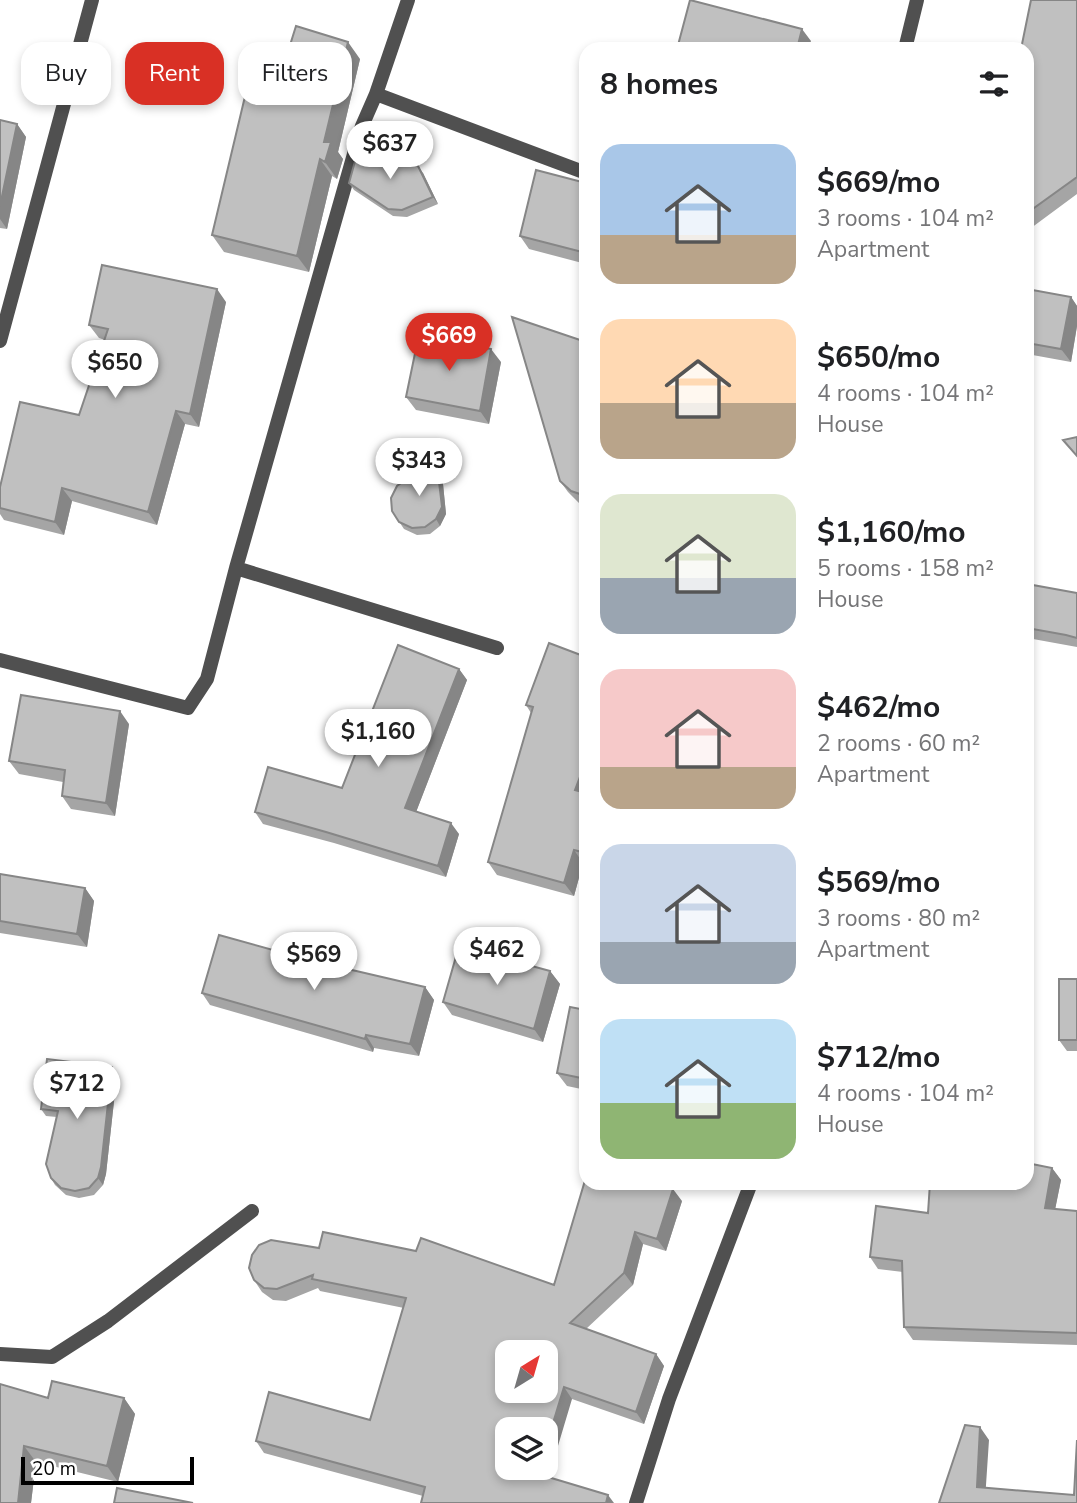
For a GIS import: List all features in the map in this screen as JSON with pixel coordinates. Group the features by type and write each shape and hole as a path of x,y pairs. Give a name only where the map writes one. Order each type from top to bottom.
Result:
{"street":[{"path":"0,341 4,312 92,0"},
{"path":"0,660 188,708 207,679 362,126 376,94 408,0"},
{"path":"907,42 917,0"},
{"path":"376,94 579,170"},
{"path":"236,568 497,648"},
{"path":"636,1503 669,1399 748,1190"},
{"path":"0,1353 52,1357 108,1321 252,1212"}],"building":[{"path":"690,0 802,29 799,42 679,42"},
{"path":"1031,0 1077,0 1077,177 1034,208 1034,42 1022,42"},
{"path":"296,26 348,42 291,42"},
{"path":"243,105 333,105 324,142 331,142 325,162 320,159 297,256 212,235"},
{"path":"0,120 17,124 0,206"},
{"path":"357,154 407,158 418,166 433,197 402,210 388,209 349,183"},
{"path":"536,170 579,181 579,251 520,236"},
{"path":"102,265 217,289 190,414 176,411 148,512 62,488 55,522 0,508 0,487 20,402 79,415 108,329 89,325"},
{"path":"1034,290 1071,297 1061,349 1034,344"},
{"path":"512,317 579,340 579,494 571,491 560,481"},
{"path":"419,334 491,349 480,411 406,397"},
{"path":"1077,437 1077,456 1063,440"},
{"path":"436,457 442,507 436,519 425,527 412,528 399,522 392,511 391,498 397,486"},
{"path":"1034,585 1077,593 1077,638 1034,629"},
{"path":"549,643 579,654 579,779 575,790 579,791 579,851 574,850 564,883 488,862 533,707 526,705"},
{"path":"398,645 459,669 405,808 451,823 438,866 255,812 268,767 342,788"},
{"path":"21,695 120,711 106,803 62,796 65,770 9,761"},
{"path":"0,874 85,888 77,934 0,921"},
{"path":"219,935 309,960 425,987 410,1044 366,1035 365,1039 202,993"},
{"path":"459,946 550,971 534,1029 443,1002"},
{"path":"1059,979 1077,979 1077,1040 1059,1040"},
{"path":"570,1007 579,1009 579,1078 557,1073"},
{"path":"47,1059 112,1067 101,1167 98,1178 89,1188 75,1191 61,1188 51,1178 46,1164 58,1111 41,1109"},
{"path":"1034,1164 1052,1168 1045,1208 1077,1211 1077,1333 904,1327 902,1261 870,1257 876,1206 928,1213 930,1190 1034,1190"},
{"path":"582,1190 673,1190 657,1239 635,1232 624,1273 570,1323 656,1354 636,1412 564,1387 555,1417 495,1417 495,1480 558,1480 608,1495 606,1503 421,1503 425,1487 256,1441 269,1392 370,1420 406,1298 312,1279 313,1275 277,1289 264,1288 254,1280 249,1268 252,1255 259,1245 271,1240 319,1248 323,1232 416,1251 421,1238 554,1285"},
{"path":"52,1381 124,1398 107,1466 24,1446 18,1503 0,1503 0,1384 48,1398"},
{"path":"965,1425 980,1427 977,1487 1074,1495 1077,1440 1077,1503 939,1503"},
{"path":"117,1488 193,1503 114,1503"}]}
